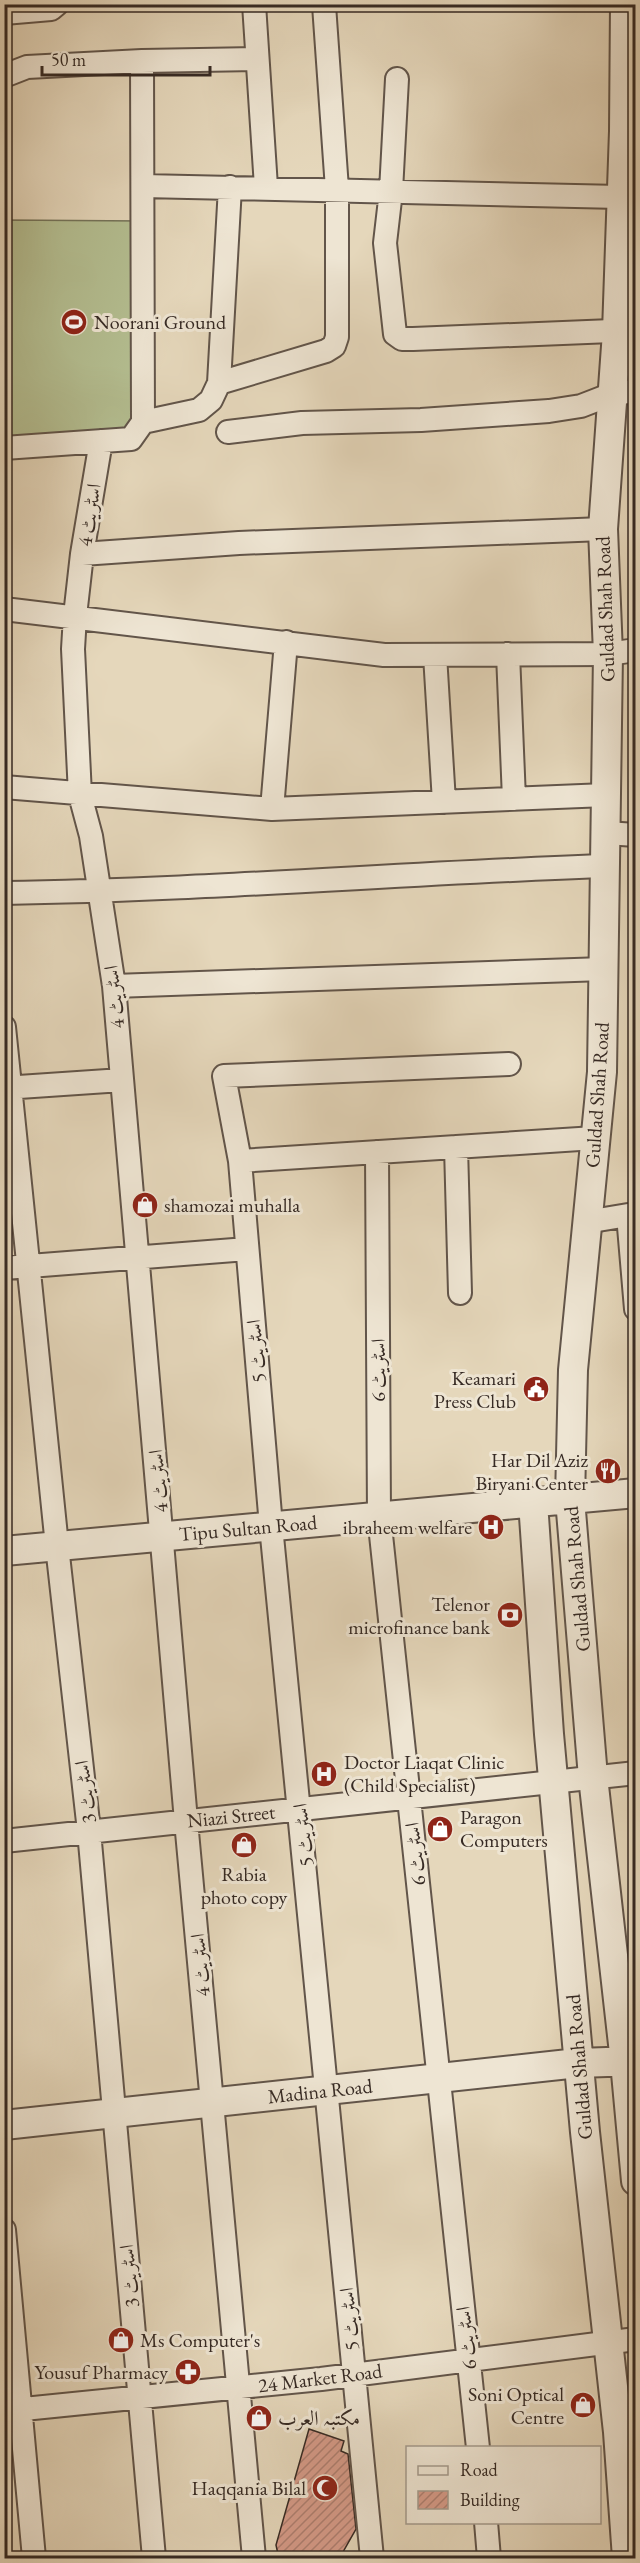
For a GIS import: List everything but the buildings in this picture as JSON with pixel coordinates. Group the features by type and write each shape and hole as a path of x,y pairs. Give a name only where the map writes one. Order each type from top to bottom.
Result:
{"street":[{"path":"4,14 51,9 57,4"},
{"path":"254,4 266,187"},
{"path":"219,383 326,351 334,346 337,337 336,189 324,4"},
{"name":"Guldad Shah Road","path":"625,4 630,131 620,197 626,331 624,392 603,529 608,654 602,1072 573,1370 570,1499 593,1777 630,2061 636,2181"},
{"path":"4,76 27,67 142,61 257,59"},
{"path":"4,448 131,439 143,422 142,61"},
{"path":"397,79 392,191 385,243 395,334 402,339 626,331"},
{"path":"143,186 266,187 620,197"},
{"path":"143,422 199,410 211,400 219,383 230,187"},
{"path":"228,432 302,423 421,420 549,411 581,406 624,392"},
{"name":"اسٹریٹ 4","path":"101,441 82,554 75,616 74,649 80,795 92,836 114,986 186,1821 254,2559"},
{"path":"82,554 239,543 603,529"},
{"path":"4,609 384,655 608,654 636,650"},
{"path":"272,809 286,642"},
{"path":"508,654 514,799"},
{"path":"435,655 444,801"},
{"path":"4,787 272,809 606,795"},
{"path":"606,833 636,835"},
{"path":"4,893 100,892 448,872 605,866"},
{"path":"114,986 604,969"},
{"name":"اسٹریٹ 3","path":"4,1027 8,1088 89,1831 154,2559"},
{"name":"اسٹریٹ 5","path":"372,2559 272,1526 240,1161 224,1076 509,1064"},
{"path":"8,1088 122,1080"},
{"path":"240,1161 595,1138"},
{"path":"456,1147 460,1293"},
{"name":"اسٹریٹ 6","path":"377,1152 379,1516 478,2446"},
{"path":"586,1222 632,1214 636,1309"},
{"path":"4,1268 247,1249"},
{"name":"Tipu Sultan Road","path":"4,1551 636,1493"},
{"name":"Guldad Shah Road","path":"533,1502 553,1782 578,2063 622,2340 618,2432 627,2559"},
{"name":"Niazi Street","path":"4,1841 636,1773"},
{"name":"Madina Road","path":"4,2125 578,2063 630,2061"},
{"path":"4,2230 13,2410 34,2559"},
{"name":"24 Market Road","path":"13,2410 355,2375 622,2340"},
{"path":"486,2524 489,2559"}],"green space":[{"name":"Noorani Ground","path":"5,220 143,221 131,439 5,448"}],"place":[{"name":"Noorani Ground","path":"74,322"},
{"name":"shamozai muhalla","path":"145,1205"},
{"name":"Keamari Press Club","path":"536,1389"},
{"name":"Har Dil Aziz Biryani Center","path":"608,1471"},
{"name":"ibraheem welfare","path":"491,1527"},
{"name":"Telenor microfinance bank","path":"510,1615"},
{"name":"Doctor Liaqat Clinic (Child Specialist)","path":"324,1774"},
{"name":"Paragon Computers","path":"440,1829"},
{"name":"Rabia photo copy","path":"244,1845"},
{"name":"Ms Computer's","path":"121,2340"},
{"name":"Yousuf Pharmacy","path":"188,2372"},
{"name":"Soni Optical Centre","path":"583,2405"},
{"name":"مکتبہ العرب","path":"259,2418"},
{"name":"Haqqania Bilal","path":"325,2488"}]}
